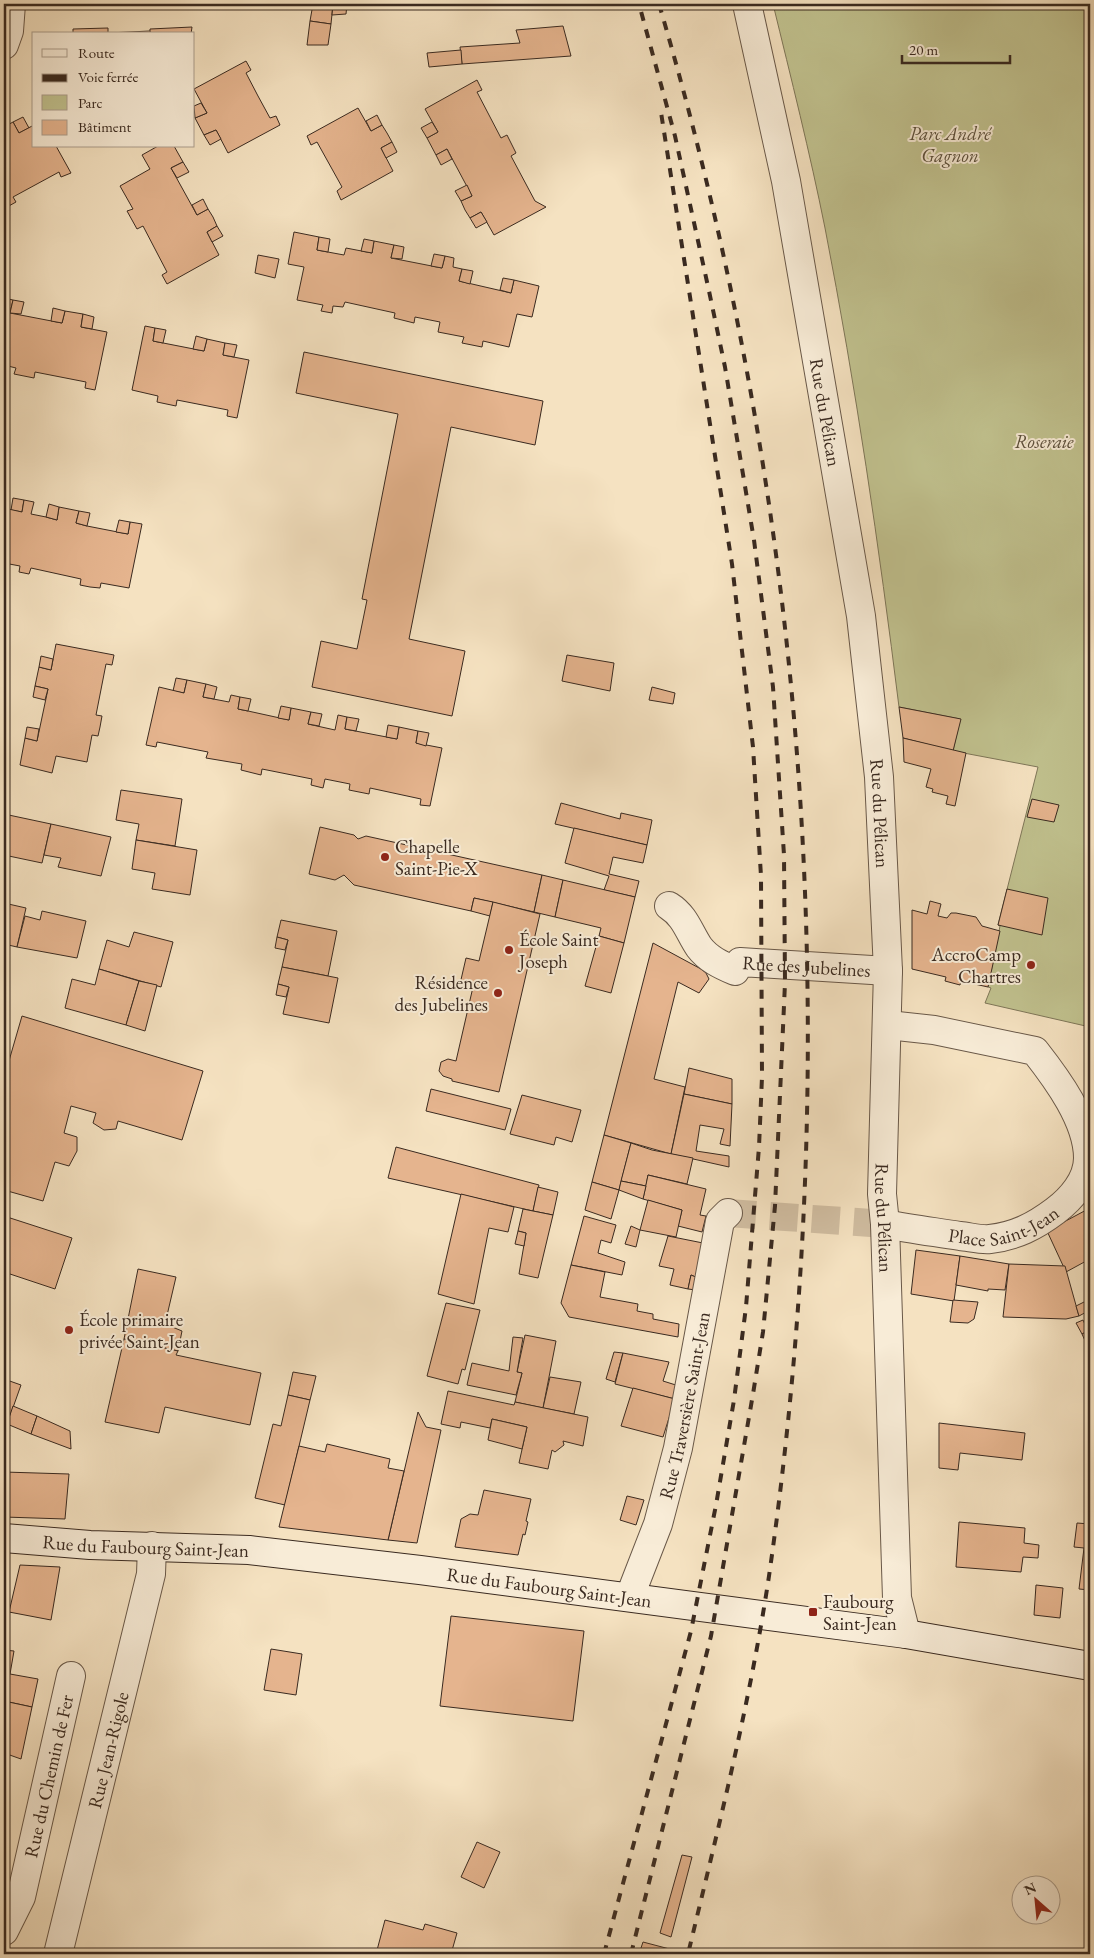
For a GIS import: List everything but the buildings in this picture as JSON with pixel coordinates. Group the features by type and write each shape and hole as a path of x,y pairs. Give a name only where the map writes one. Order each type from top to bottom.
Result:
{"street":[{"path":"4,45 9,31 10,4"},
{"name":"Rue du Pélican","path":"747,4 786,181 861,616 879,777 888,971 882,1194 886,1224 897,1598 906,1634"},
{"name":"Rue des Jubelines","path":"669,906 682,918 704,952 715,962 735,971 740,962 888,971"},
{"name":"Place Saint-Jean","path":"886,1224 909,1229 988,1239 1014,1234 1038,1224 1079,1189 1088,1148 1058,1080 1035,1050 934,1030 888,1025"},
{"name":"Rue Traversière Saint-Jean","path":"630,1596 658,1524 678,1448 720,1221 728,1213"},
{"name":"Rue du Faubourg Saint-Jean","path":"4,1538 90,1545 249,1550 630,1596 906,1634 1090,1666"},
{"name":"Rue Jean-Rigole","path":"58,1954 151,1574 152,1546"},
{"name":"Rue du Chemin de Fer","path":"4,1931 21,1897 71,1676"}],"green space":[{"name":"Parc André Gagnon","path":"773,4 1090,4 1090,1027 985,1003 991,988 988,987 1000,926 998,925 1038,767 953,751 960,719 899,707 866,467 847,347 813,172"}],"tunnel":[{"path":"728,1213 885,1224"}],"railway":[{"path":"631,1954 711,1636 763,1332 775,1206 785,983 784,855 773,687 754,540 725,367 709,291 675,136 639,4"},
{"path":"659,4 710,197 751,392 780,587 799,784 807,981 805,1179 792,1377 769,1576 743,1718 688,1954"},
{"path":"604,1954 691,1631 716,1505 734,1400 746,1307 759,1147 762,1077 761,876 753,747 732,564 660,106"}],"place":[{"name":"Chapelle Saint-Pie-X","path":"385,857"},
{"name":"École Saint Joseph","path":"509,950"},
{"name":"AccroCamp Chartres","path":"1031,965"},
{"name":"Résidence des Jubelines","path":"498,993"},
{"name":"École primaire privée Saint-Jean","path":"69,1330"},
{"name":"Faubourg Saint-Jean","path":"813,1612"}],"park label":[{"name":"Roseraie","path":"1044,441"}]}
